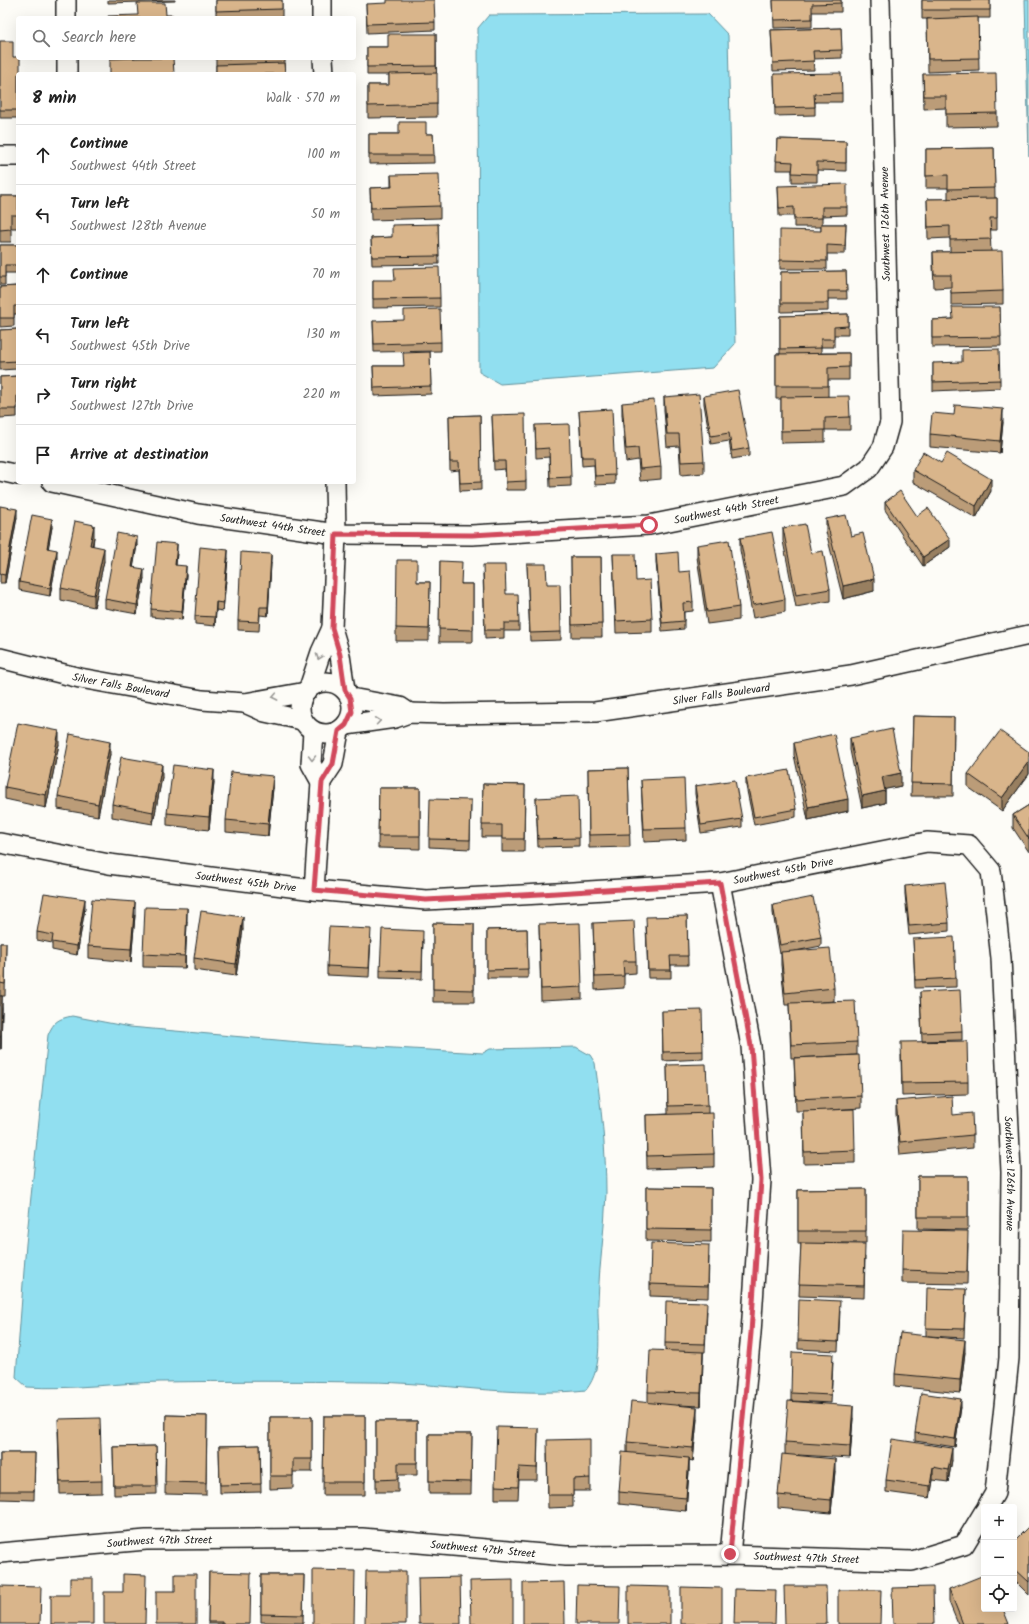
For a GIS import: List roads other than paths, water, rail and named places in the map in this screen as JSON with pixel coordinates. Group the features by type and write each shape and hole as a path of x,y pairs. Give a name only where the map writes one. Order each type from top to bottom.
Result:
{"street":[{"path":"66,0 66,16"},
{"path":"322,0 322,16"},
{"name":"Southwest 126th Avenue","path":"880,0 890,422 883,447"},
{"path":"67,60 67,72"},
{"path":"323,60 324,72"},
{"path":"0,156 16,156"},
{"name":"Southwest 44th Street","path":"75,484 198,514 336,534 472,535 649,525 844,486 869,468 883,447"},
{"path":"0,471 16,475"},
{"path":"314,890 322,782 333,764 343,728 352,712 340,655 332,628 336,534 335,484"},
{"path":"332,628 321,652 307,690 302,698 300,713 308,725 326,735 343,728"},
{"name":"Silver Falls Boulevard","path":"343,728 395,718 409,713 595,712 851,675 1029,635"},
{"name":"Silver Falls Boulevard","path":"0,658 88,679 202,700 245,703 307,690"},
{"path":"307,690 316,684 332,683 339,685 348,694"},
{"name":"Silver Falls Boulevard","path":"348,694 400,707 409,713"},
{"name":"Silver Falls Boulevard","path":"245,703 265,712 308,725"},
{"path":"308,725 311,764 322,782"},
{"name":"Southwest 45th Drive","path":"0,843 109,864 314,890 426,900 720,883 927,842 969,845"},
{"name":"Southwest 126th Avenue","path":"969,845 991,871 1001,958 1011,1172 1009,1358 995,1493 989,1504"},
{"path":"720,883 751,1046 761,1180 751,1333 730,1554"},
{"name":"Southwest 47th Street","path":"0,1553 146,1540 362,1538 566,1556 730,1554 912,1561 964,1545 981,1517"}],"water":[{"path":"1025,0 1029,0 1029,156"},
{"path":"708,14 728,35 735,344 713,368 500,384 479,372 478,28 489,15"},
{"path":"72,1016 130,1027 322,1044 483,1053 490,1049 576,1047 590,1055 595,1063 599,1095 604,1144 606,1193 599,1288 598,1359 596,1370 586,1390 531,1392 421,1384 289,1381 160,1382 77,1387 27,1387 16,1377 26,1244 48,1035 57,1021"}]}
